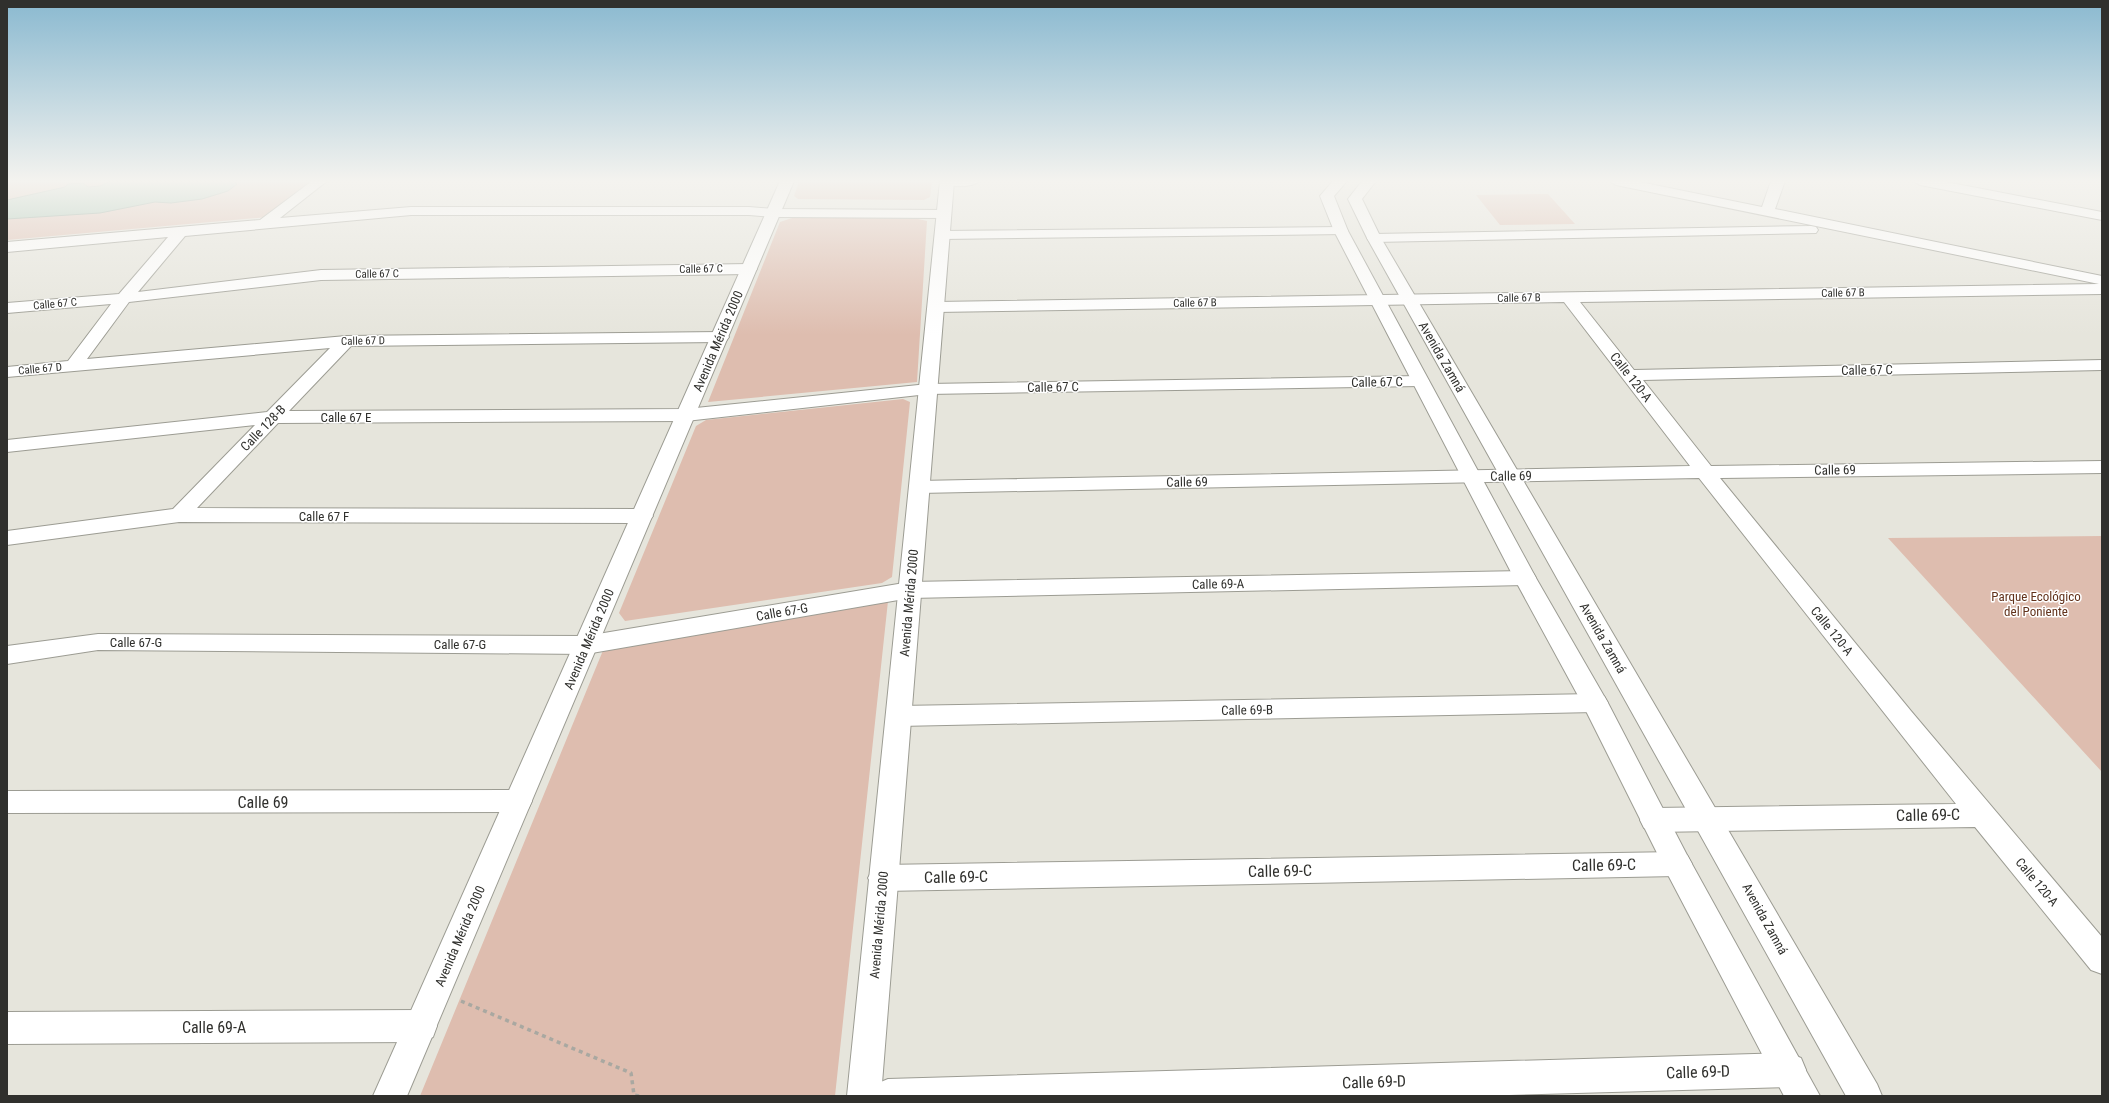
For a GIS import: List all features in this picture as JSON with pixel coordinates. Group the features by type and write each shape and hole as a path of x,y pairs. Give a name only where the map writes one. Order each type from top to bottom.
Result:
{"street":[{"path":"7,247 175,232"},
{"path":"74,365 124,298 180,232"},
{"name":"Avenida Mérida 2000","path":"390,1096 765,232"},
{"name":"Avenida Mérida 2000","path":"864,1096 943,232"},
{"path":"1342,232 1525,578 1595,703 1677,864 1796,1083"},
{"name":"Avenida Zamná","path":"1371,232 1509,476 1708,818 1865,1096"},
{"path":"1374,238 1668,232"},
{"path":"1870,232 2102,280"},
{"name":"Calle 67 C","path":"7,308 124,298 321,275 749,269"},
{"name":"Calle 67 B","path":"936,307 2102,289"},
{"name":"Calle 120-A","path":"1568,297 1631,376 1704,472 1980,814 2102,960"},
{"name":"Calle 67 D","path":"7,372 346,341 720,337"},
{"name":"Calle 128-B","path":"179,516 346,341"},
{"name":"Calle 67 C","path":"1631,376 2102,365"},
{"name":"Calle 67 C","path":"686,415 928,389 1420,381"},
{"name":"Calle 67 E","path":"7,446 274,417 686,415"},
{"name":"Calle 69","path":"919,487 1704,472 2102,467"},
{"name":"Calle 67 F","path":"7,538 179,516 642,516"},
{"name":"Calle 69-A","path":"910,590 1525,578"},
{"name":"Calle 67-G","path":"7,655 98,642 586,645 910,590"},
{"name":"Calle 69-B","path":"899,716 1595,703"},
{"name":"Calle 69","path":"7,802 518,802"},
{"name":"Calle 69-C","path":"1654,820 1980,814"},
{"name":"Calle 69-C","path":"884,878 1677,864"},
{"name":"Calle 69-A","path":"7,1028 421,1026"},
{"name":"Calle 69-D","path":"888,1096 1796,1083"}],"path":[{"path":"436,991 631,1073 634,1096 640,1096"}],"green space":[{"path":"7,232 92,232 7,240"},
{"path":"776,232 926,232 917,382 708,402"},
{"path":"903,399 910,402 892,577 882,583 625,621 619,613 696,426 706,420"},
{"name":"Parque Ecológico del Poniente","path":"2102,536 2102,772 1888,538"},
{"path":"888,601 835,1096 420,1096 604,648"}]}
